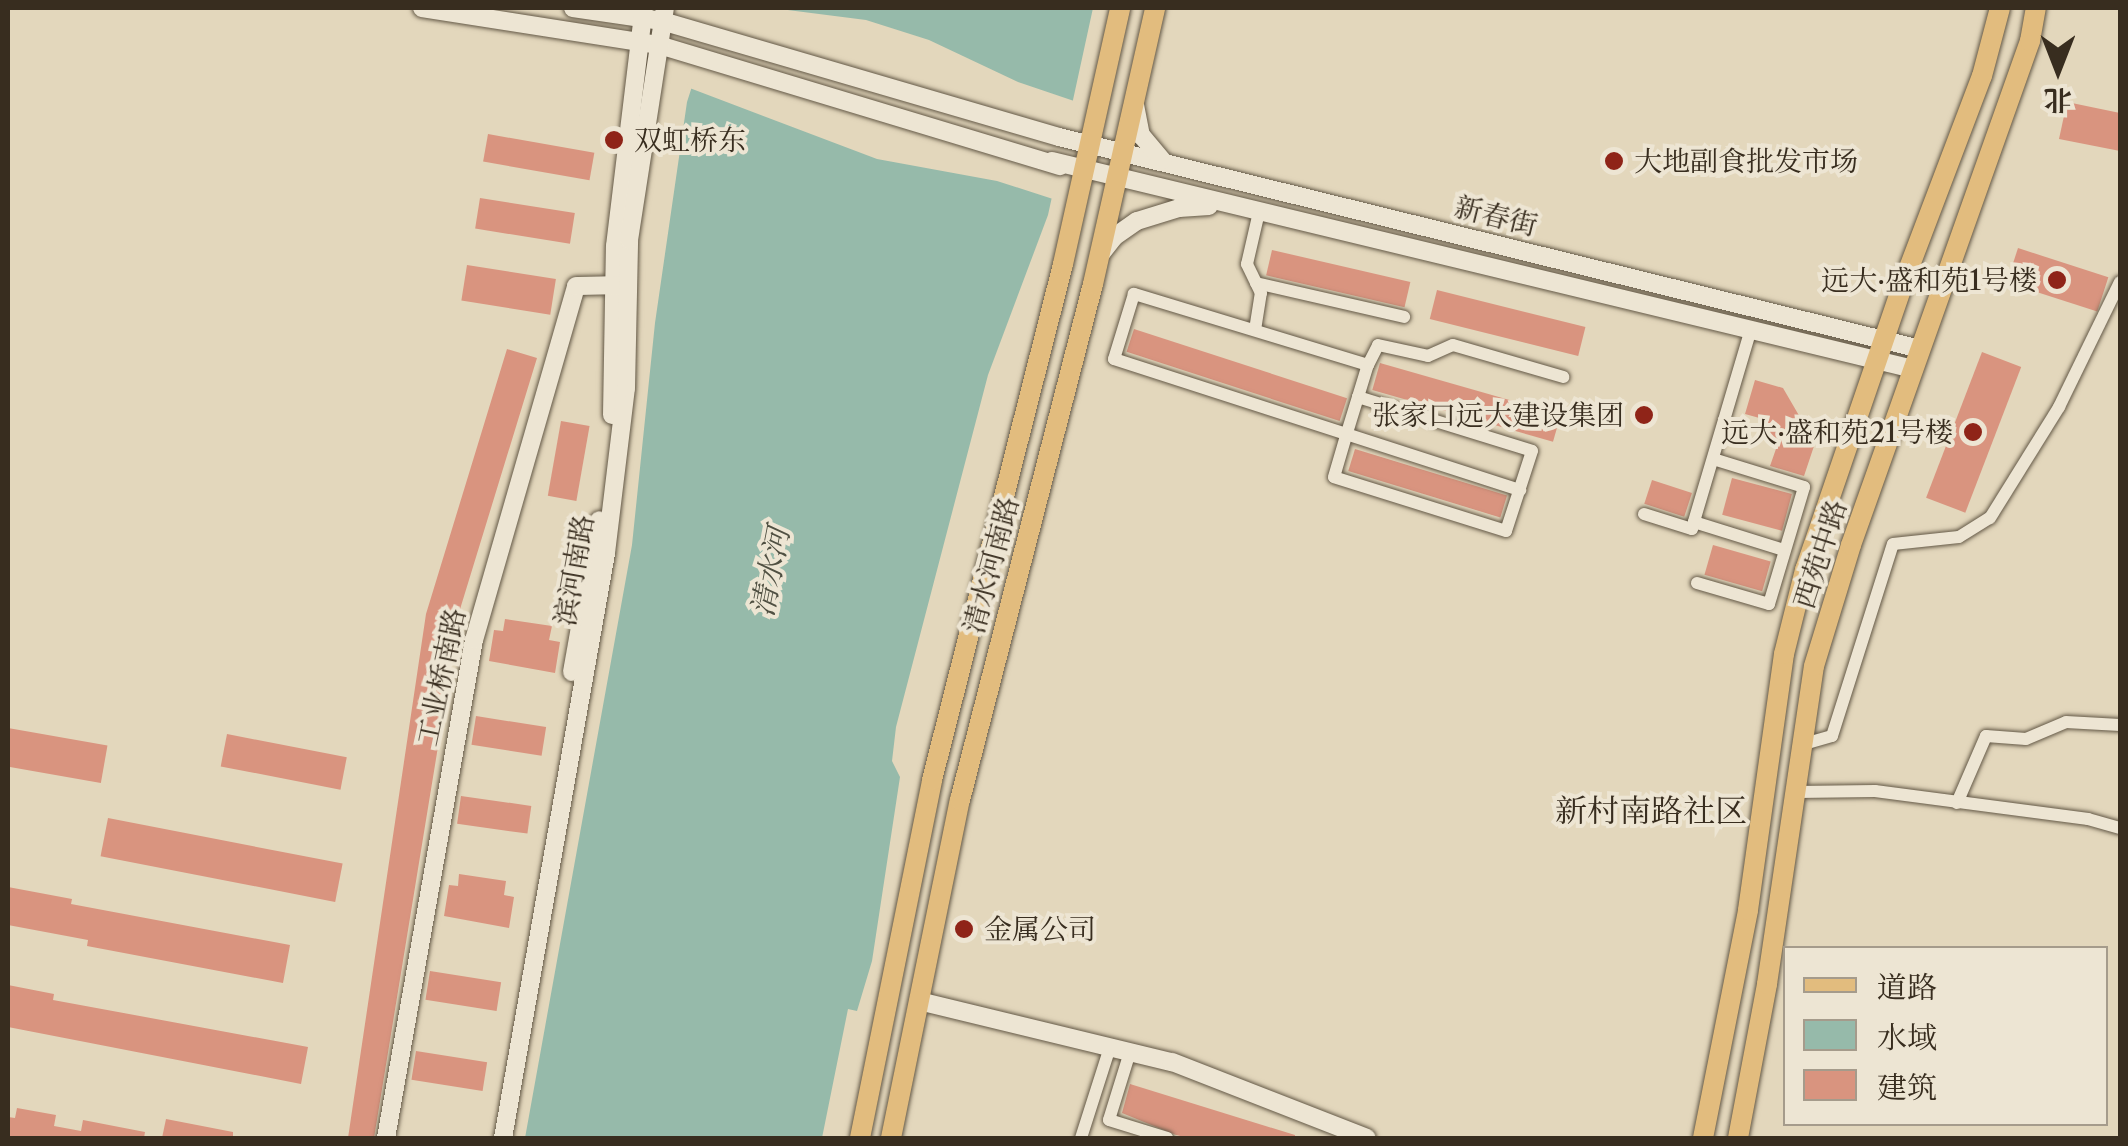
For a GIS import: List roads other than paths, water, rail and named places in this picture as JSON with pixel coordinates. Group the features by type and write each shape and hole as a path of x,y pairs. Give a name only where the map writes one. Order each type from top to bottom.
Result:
{"main road":[{"name":"新春街","path":"422,8 659,45 1117,178 1751,329 1881,349"},
{"name":"新春街","path":"574,8 663,14 711,35 1059,138 1917,359"},
{"name":"清水河南路","path":"860,1138 932,780 1076,203 1120,8"},
{"name":"清水河南路","path":"891,1138 984,701 1100,255 1155,8"},
{"name":"西苑中路","path":"1703,1138 1748,910 1784,654 1805,570 1982,76 2000,8"},
{"name":"西苑中路","path":"1738,1138 1797,792 1814,666 1831,606 2030,42 2036,8"},
{"name":"滨河南路","path":"502,1138 608,535 626,388 616,230 644,13"},
{"name":"滨河南路","path":"493,1138 605,485 622,285 663,14"},
{"path":"1134,100 1148,149 1166,163"},
{"path":"1059,138 1078,132 1096,113"},
{"path":"1052,160 1072,179 1076,203"},
{"path":"1100,255 1114,237 1148,217 1179,208 1227,204"},
{"name":"工业桥南路","path":"386,1138 474,640 576,286 622,285"},
{"path":"919,1001 1172,1062 1367,1138"}],"street":[{"path":"1255,330 1262,293 1247,264 1259,212"},
{"path":"1804,744 1832,736 1893,544 1959,537 1990,518 2059,407 2120,282"},
{"path":"1256,283 1404,317"},
{"path":"1368,365 1134,294 1114,359 1520,490"},
{"path":"1644,514 1692,530 1751,329"},
{"path":"1358,398 1532,451 1506,531 1334,476 1368,365 1378,346 1428,356 1453,344 1563,376"},
{"path":"1696,582 1768,604 1804,487 1713,459"},
{"path":"1694,522 1784,550"},
{"path":"1956,803 1986,736 2026,739 2066,722 2120,725"},
{"path":"1797,792 1875,791 2088,819 2120,828"},
{"path":"1082,1138 1110,1047"},
{"path":"1130,1052 1109,1120 1168,1138"}],"water":[{"name":"清水河","path":"717,8 1093,8 1048,215 988,375 896,727 892,761 900,777 872,961 857,1011 848,1009 822,1138 525,1138 632,545 655,323 687,102"}],"place":[{"name":"双虹桥东","path":"614,140"},
{"name":"大地副食批发市场","path":"1614,161"},
{"name":"远大·盛和苑1号楼","path":"2057,280"},
{"name":"张家口远大建设集团","path":"1644,415"},
{"name":"远大·盛和苑21号楼","path":"1973,432"},
{"name":"金属公司","path":"964,929"}],"district":[{"name":"新村南路社区","path":"1651,811"}]}
